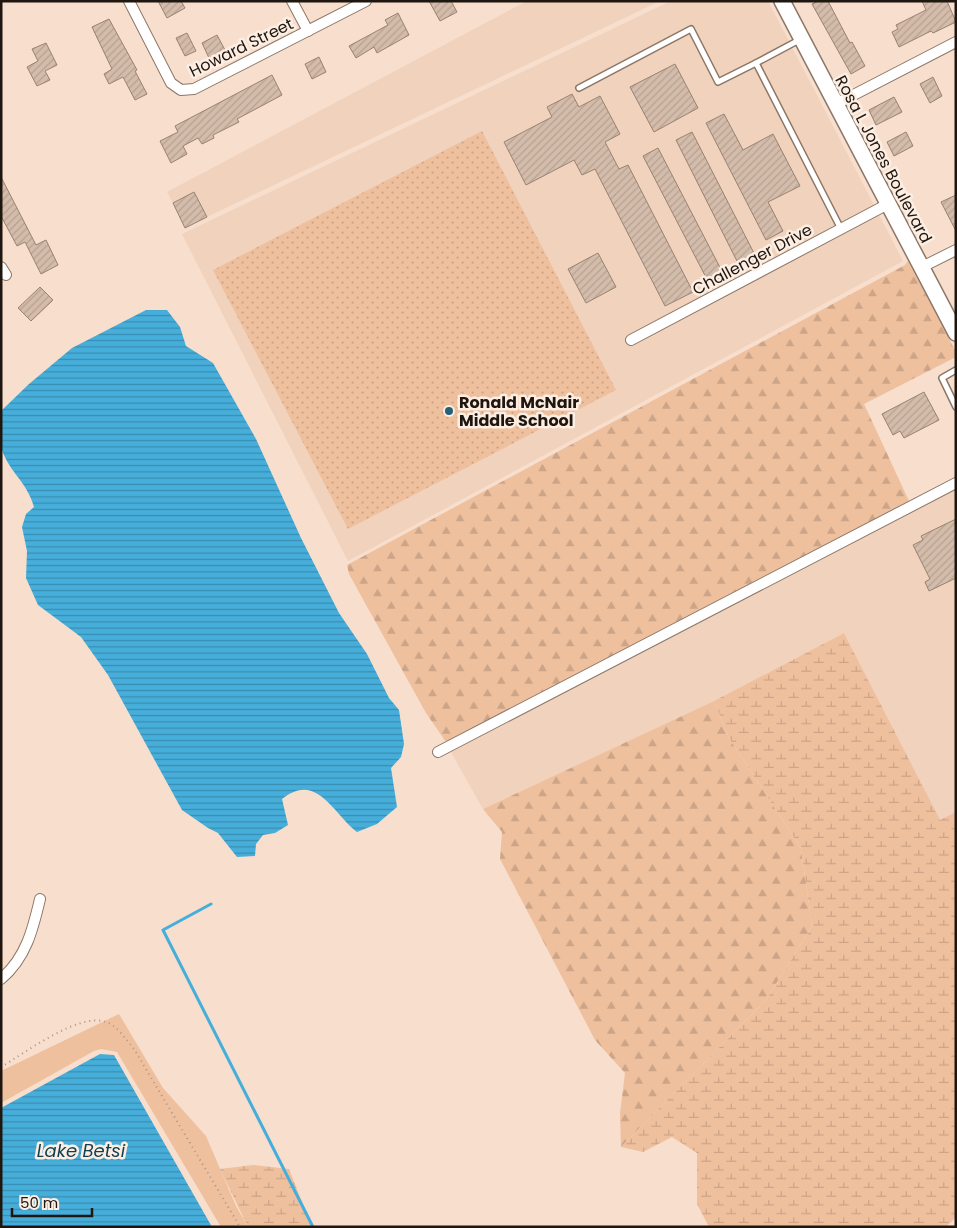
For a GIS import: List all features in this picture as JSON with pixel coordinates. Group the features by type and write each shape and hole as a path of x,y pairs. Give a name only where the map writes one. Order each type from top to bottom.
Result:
{"street":[{"name":"Howard Street","path":"129,1 171,83 181,90 194,89 366,1"},
{"path":"292,1 308,31"},
{"name":"Rosa L Jones Boulevard","path":"782,1 956,333"},
{"path":"836,104 956,42"},
{"name":"Challenger Drive","path":"631,340 888,204"},
{"path":"922,267 956,250"},
{"path":"438,752 956,483"},
{"path":"1,979 9,972 26,949 40,899"}],"lane":[{"path":"579,88 691,29 718,82 802,39"},
{"path":"756,64 841,229"},
{"path":"956,370 942,378 956,407"}],"path":[{"path":"1,1067 74,1025 89,1020 106,1022 117,1029 134,1049 240,1227"}],"shaded area":[{"path":"527,1 660,1 186,227 167,192"},
{"name":"Ronald McNair Middle School","path":"671,1 768,1 903,261 348,561 182,234"},
{"path":"956,489 956,812 940,821 844,633 714,701 483,809 451,752"}],"green space":[{"path":"482,131 616,390 348,529 213,270"},
{"path":"908,261 956,352 956,357 864,404 909,501 446,742 426,713 349,574 347,565 905,265"},
{"path":"844,633 940,820 956,812 956,1217 946,1227 709,1227 697,1204 697,1153 672,1137 643,1152 621,1147 766,1000 812,926 801,848 729,738 714,701"},
{"path":"714,701 729,738 801,848 812,926 766,1000 621,1147 620,1113 625,1073 595,1040 500,859 502,832 483,809"},
{"path":"119,1014 163,1088 206,1136 236,1206 248,1227 221,1227 117,1052 101,1049 94,1051 1,1103 1,1071"},
{"path":"253,1165 289,1169 312,1227 248,1227 220,1169"}],"water":[{"path":"146,310 167,310 180,327 186,346 213,363 256,439 301,538 339,613 367,654 389,698 399,710 404,744 401,757 391,768 397,807 377,824 357,832 324,798 315,792 305,790 294,792 282,799 288,825 275,833 263,835 256,844 255,856 237,857 218,833 182,810 108,675 81,637 38,605 26,578 27,551 22,527 26,514 34,507 31,498 9,465 2,450 1,411 29,384 72,348"},
{"name":"Lake Betsi","path":"100,1054 114,1055 212,1227 1,1227 1,1108"}],"building":[{"path":"158,1 181,1 185,8 167,18"},
{"path":"429,1 451,1 457,12 440,21"},
{"path":"818,1 828,1 850,43 852,42 865,66 851,74 812,4"},
{"path":"922,1 947,1 956,22 933,33 931,31 899,47 892,32 898,29 896,25 926,10"},
{"path":"398,13 409,35 377,53 374,47 356,58 349,46 388,25 385,20"},
{"path":"109,19 137,70 135,71 147,94 135,100 123,77 109,84 104,74 112,69 92,27"},
{"path":"187,33 196,51 185,56 176,38"},
{"path":"217,35 225,50 209,58 202,43"},
{"path":"46,43 57,65 45,71 50,80 37,86 27,67 38,61 32,49"},
{"path":"319,57 326,72 312,79 305,64"},
{"path":"675,64 698,108 654,132 630,87"},
{"path":"272,75 282,95 237,119 239,122 213,135 214,138 202,144 198,138 183,146 187,154 171,163 160,141 178,132 175,126"},
{"path":"933,77 942,96 930,103 920,84"},
{"path":"572,94 579,107 600,96 620,134 605,142 619,169 628,165 693,292 665,306 595,169 582,175 574,160 526,185 504,142 552,117 547,107"},
{"path":"894,97 902,112 876,125 869,110"},
{"path":"724,114 743,150 773,134 800,186 768,202 783,231 766,240 706,123"},
{"path":"692,132 758,261 741,269 676,140"},
{"path":"906,132 913,146 894,156 887,142"},
{"path":"658,148 726,279 711,287 643,156"},
{"path":"1,177 36,245 46,240 58,265 41,274 25,242 17,246 1,216"},
{"path":"194,192 207,217 185,228 173,203"},
{"path":"956,195 956,231 941,202"},
{"path":"598,253 616,287 586,303 568,269"},
{"path":"40,287 53,300 31,321 18,308"},
{"path":"924,392 939,420 904,438 900,431 893,435 882,414"},
{"path":"956,519 956,578 929,591 925,582 930,579 913,545 923,540 921,536"}],"waterway":[{"path":"211,904 163,930 313,1227"}],"place":[{"name":"Ronald McNair Middle School","path":"449,411"}]}
